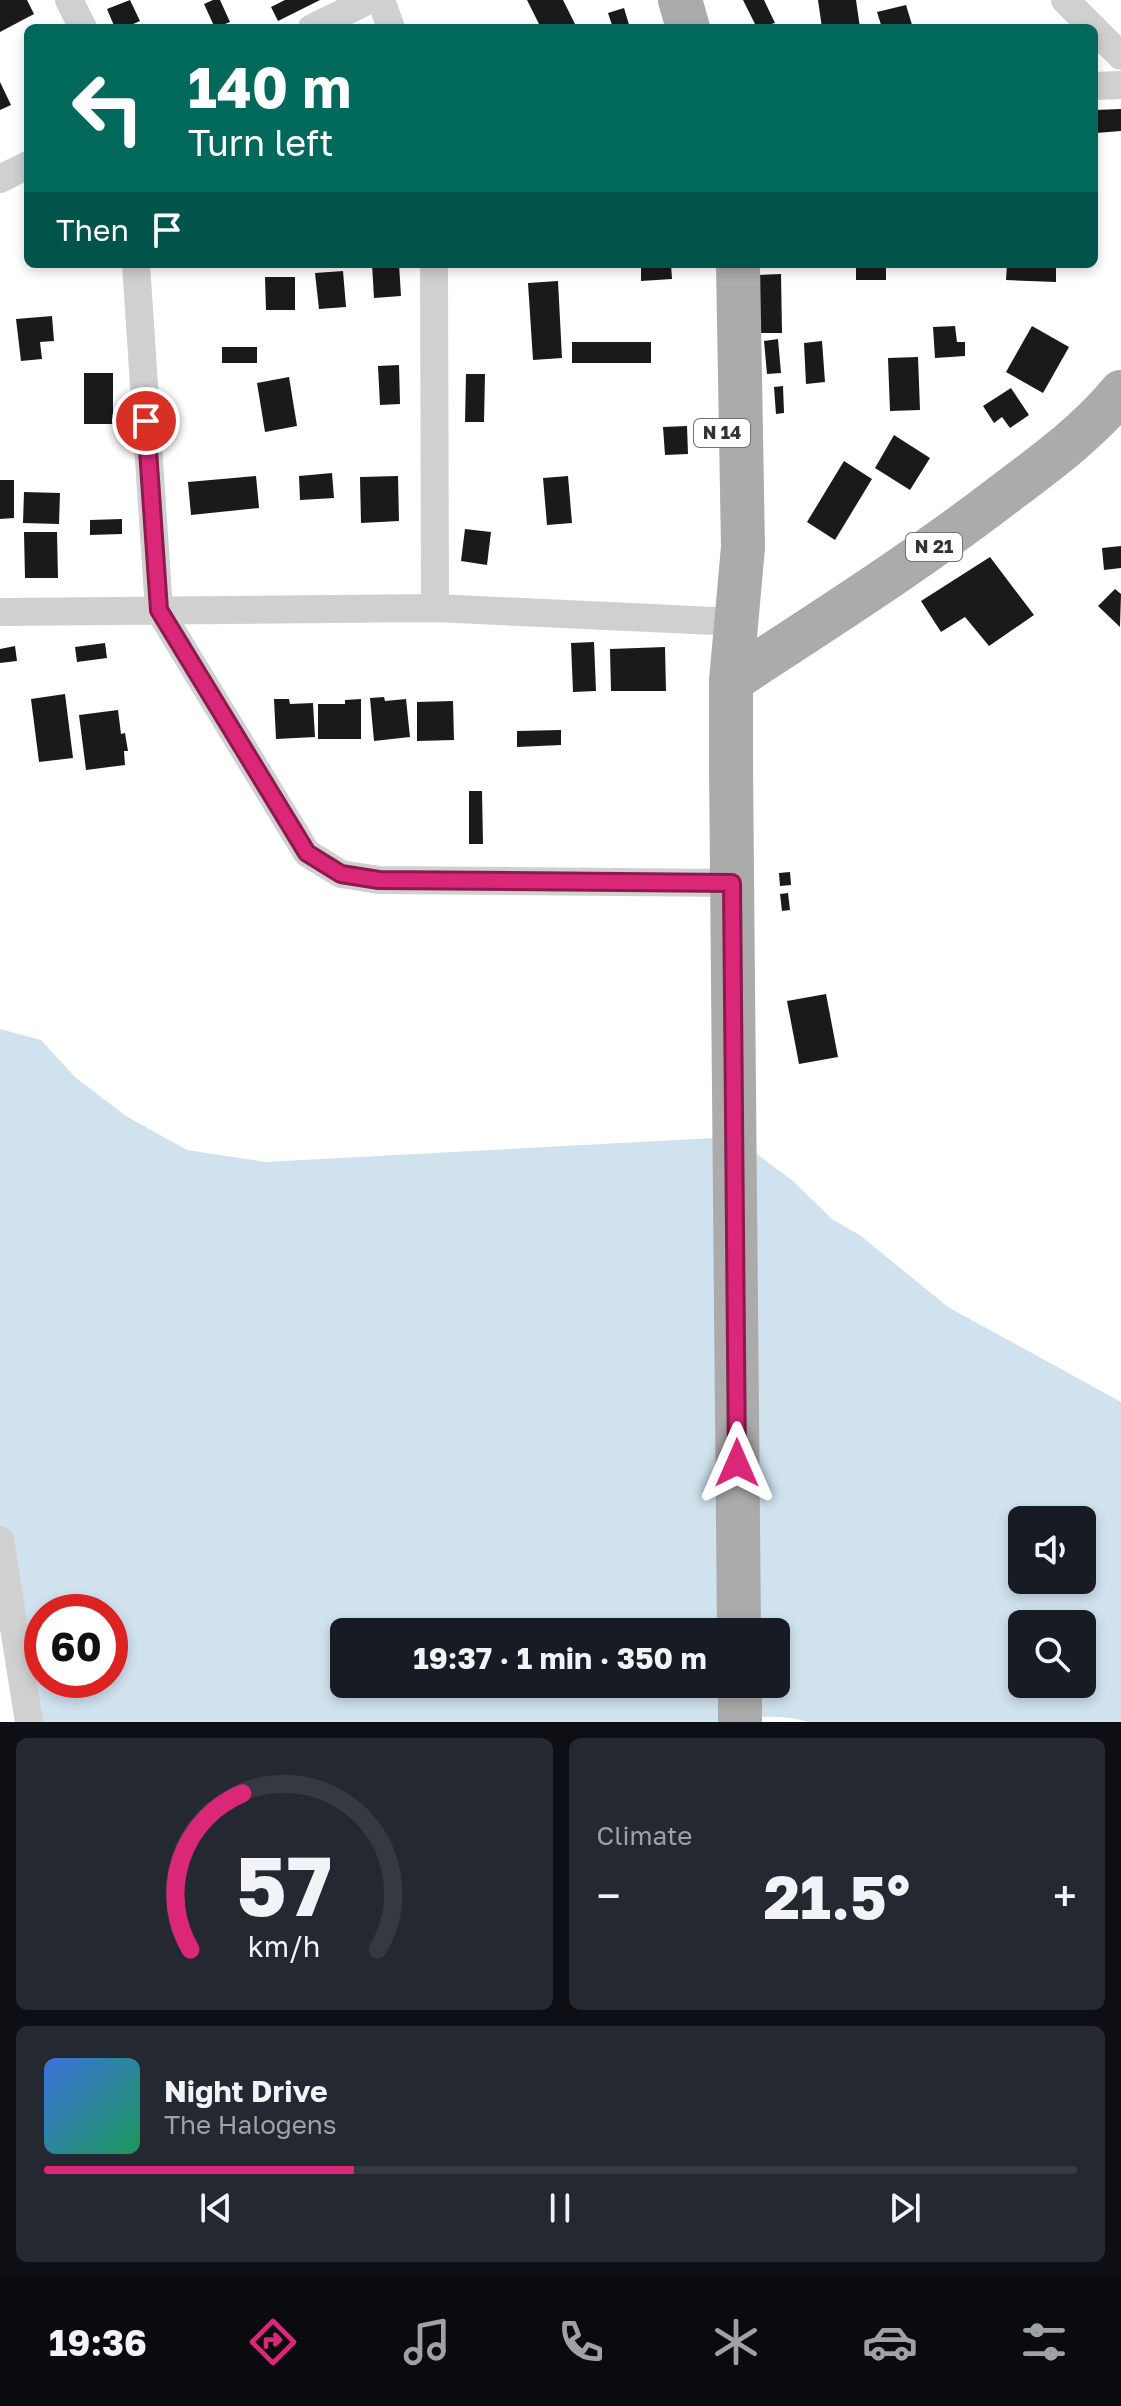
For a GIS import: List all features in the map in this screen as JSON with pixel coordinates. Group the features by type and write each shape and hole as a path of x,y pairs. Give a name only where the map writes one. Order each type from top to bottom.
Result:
{"main road":[{"path":"680,0 687,24"},
{"path":"712,0 718,24"},
{"name":"N 14","path":"713,268 726,501 738,612"},
{"name":"N 14","path":"738,268 743,519 731,681 739,1618"},
{"name":"N 21","path":"731,681 948,538 1116,404"},
{"path":"740,1698 740,1722"}],"street":[{"path":"69,0 81,24"},
{"path":"320,24 369,0"},
{"path":"381,0 390,24"},
{"path":"1065,0 1090,24"},
{"path":"1098,32 1121,56"},
{"path":"1098,86 1121,85"},
{"path":"0,179 24,167"},
{"path":"136,268 159,610 307,853 341,874 379,880 732,883"},
{"path":"434,268 435,608"},
{"path":"0,612 435,608 738,612"},
{"path":"0,1540 29,1722"}],"water":[{"path":"0,1029 41,1040 75,1077 126,1116 187,1150 265,1162 734,1137 793,1181 832,1219 861,1236 948,1307 1121,1402 1121,1722 808,1722 769,1717 730,1722 29,1722 25,1698 128,1698 128,1594 24,1594 24,1691 0,1540"}],"building":[{"path":"0,0 27,0 34,14 0,32"},
{"path":"130,0 140,21 113,24 107,9"},
{"path":"220,0 230,22 213,24 204,4"},
{"path":"285,0 320,0 278,21 271,7"},
{"path":"527,0 563,0 575,24 539,24"},
{"path":"743,0 764,0 775,23 755,24"},
{"path":"818,0 856,0 859,24 821,24"},
{"path":"906,5 912,24 881,24 877,12"},
{"path":"624,8 629,24 612,24 608,13"},
{"path":"0,82 11,105 0,110"},
{"path":"1121,109 1121,131 1098,133 1098,110"},
{"path":"372,268 399,268 401,296 374,298"},
{"path":"641,268 671,268 672,279 641,281"},
{"path":"856,268 886,268 886,280 856,280"},
{"path":"1007,268 1056,268 1056,282 1006,280"},
{"path":"343,271 346,307 319,309 315,273"},
{"path":"781,274 782,333 758,333 757,275"},
{"path":"265,277 295,277 295,310 266,310"},
{"path":"558,281 562,358 533,360 528,283"},
{"path":"52,316 54,341 40,342 42,359 21,361 16,319"},
{"path":"955,326 957,342 965,342 965,356 935,358 933,327"},
{"path":"1032,326 1069,347 1043,393 1006,372"},
{"path":"778,339 781,373 767,374 764,341"},
{"path":"822,341 825,382 806,384 804,343"},
{"path":"572,342 651,342 651,363 572,363"},
{"path":"222,347 257,347 257,363 222,363"},
{"path":"918,357 920,410 890,411 888,358"},
{"path":"399,365 400,404 380,405 378,366"},
{"path":"84,373 113,373 113,424 84,424"},
{"path":"466,374 485,374 484,422 465,422"},
{"path":"289,377 297,426 265,432 257,383"},
{"path":"783,386 784,413 776,414 774,387"},
{"path":"1011,388 1029,415 1010,428 1002,417 994,423 983,406"},
{"path":"687,426 688,454 665,455 663,427"},
{"path":"894,435 930,458 910,490 875,468"},
{"path":"844,461 872,479 835,540 807,522"},
{"path":"332,473 334,498 300,500 299,476"},
{"path":"256,476 259,508 191,515 188,482"},
{"path":"398,476 399,521 361,523 360,477"},
{"path":"568,476 572,523 547,525 543,478"},
{"path":"0,480 14,480 14,518 0,519"},
{"path":"24,492 60,493 59,524 23,523"},
{"path":"122,519 122,534 90,535 90,520"},
{"path":"465,529 491,532 487,565 461,561"},
{"path":"24,532 57,532 58,578 25,578"},
{"path":"1121,546 1121,568 1104,570 1102,548"},
{"path":"990,557 1034,615 989,646 965,617 941,632 921,601"},
{"path":"1115,589 1121,594 1120,627 1098,606"},
{"path":"594,642 596,691 573,692 571,643"},
{"path":"105,643 107,658 77,662 75,647"},
{"path":"15,646 17,661 0,663 0,649"},
{"path":"665,647 666,691 611,691 610,649"},
{"path":"65,694 73,758 39,762 31,699"},
{"path":"384,697 385,701 406,699 410,737 374,741 370,698"},
{"path":"274,699 289,699 290,704 313,703 315,737 276,739"},
{"path":"361,699 361,739 318,739 318,704 345,704 345,700"},
{"path":"453,701 454,740 417,741 417,702"},
{"path":"118,710 121,734 125,733 128,751 124,751 125,765 86,770 79,715"},
{"path":"561,730 561,745 517,747 517,731"},
{"path":"469,791 482,791 483,844 469,844"},
{"path":"790,872 791,885 780,886 779,873"},
{"path":"788,893 790,910 782,911 780,894"},
{"path":"826,994 838,1057 799,1064 787,1001"}],"route":[{"path":"146,421 159,610 307,853 341,874 379,880 732,883 737,1463"}]}
